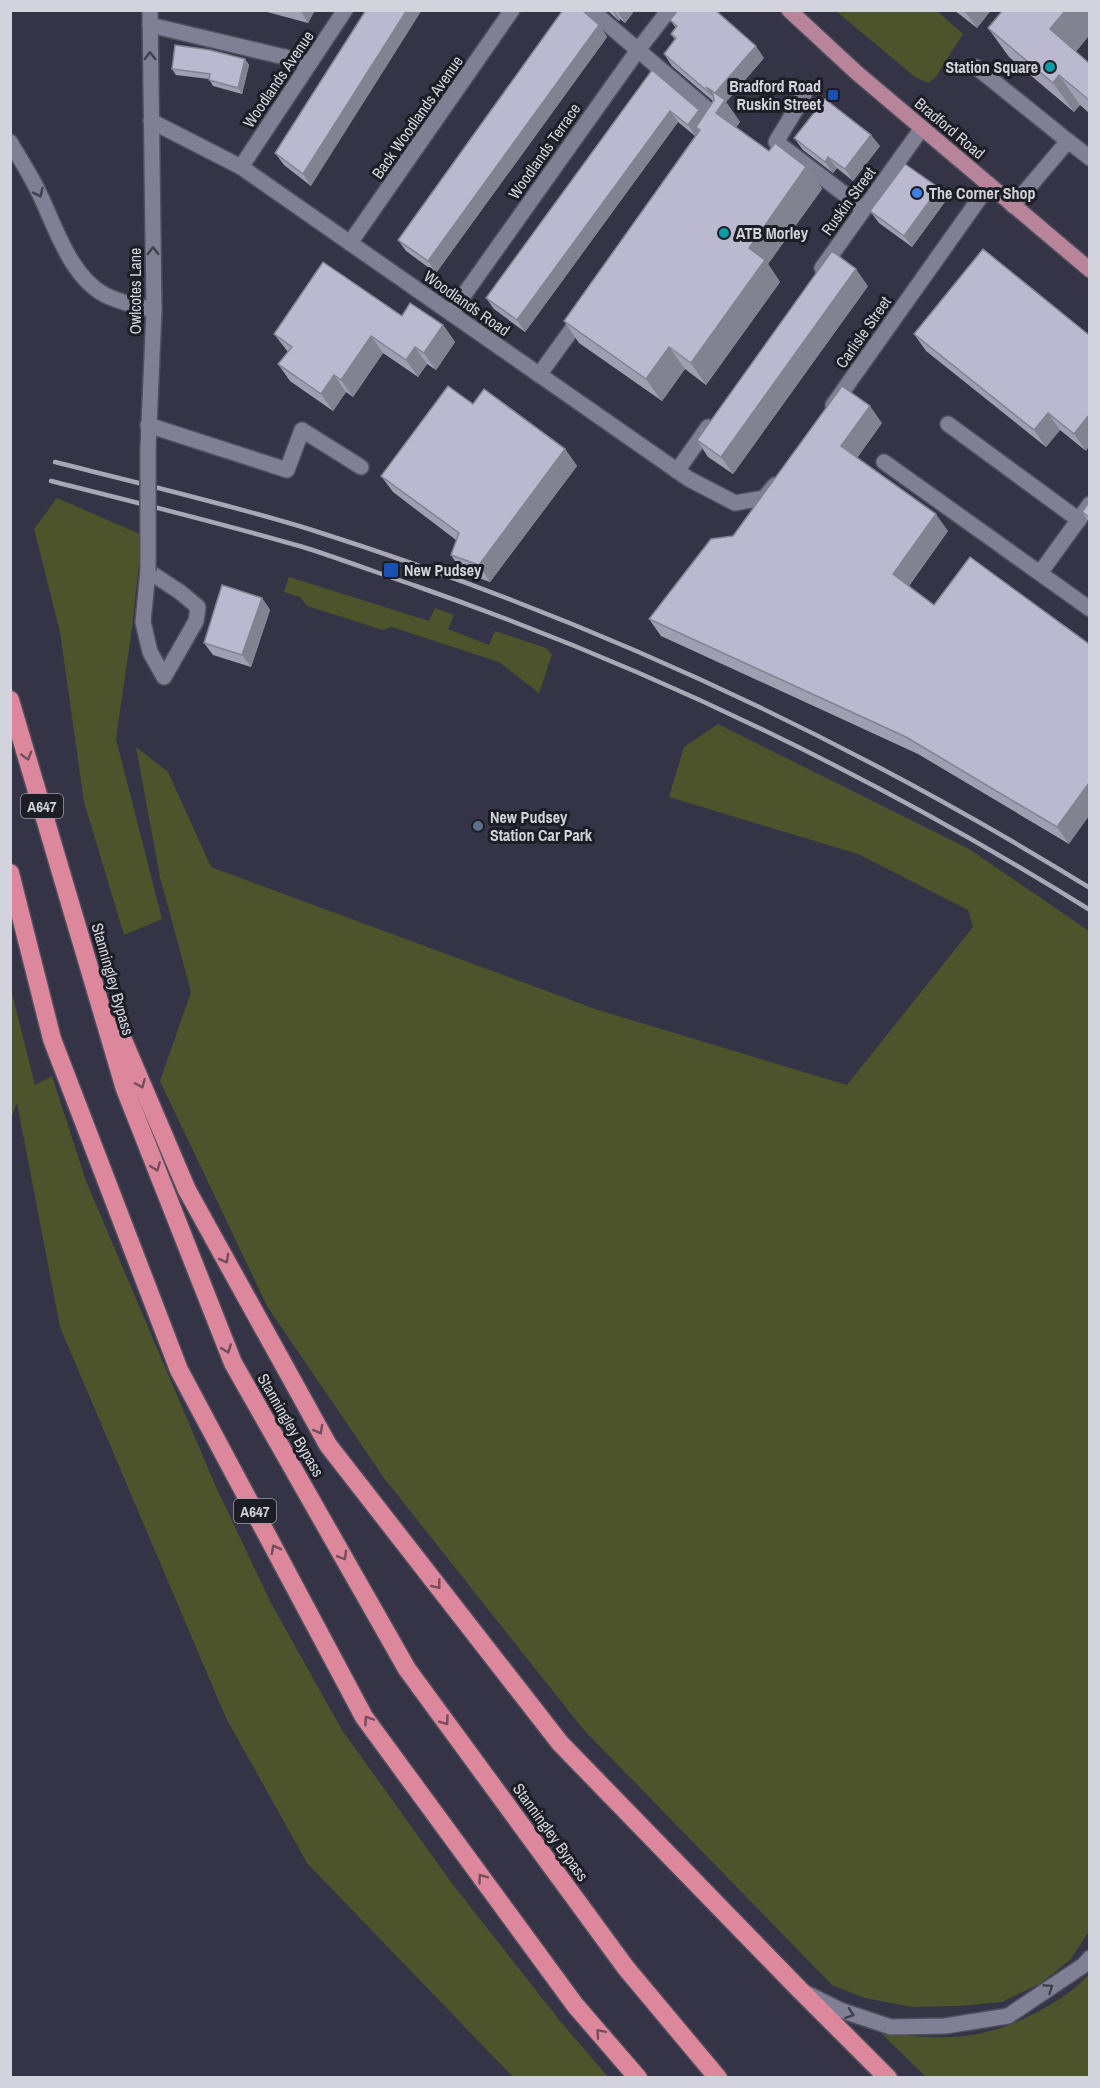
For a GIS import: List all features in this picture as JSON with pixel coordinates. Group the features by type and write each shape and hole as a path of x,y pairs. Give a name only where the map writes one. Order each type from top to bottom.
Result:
{"highway":[{"name":"Stanningley Bypass","path":"10,700 125,1089 232,1363 407,1669 626,1968 718,2078"},
{"name":"A647","path":"10,873 52,1039 179,1370 364,1717 575,2005 638,2078"},
{"path":"73,912 120,1033 187,1190 328,1445 560,1743 888,2078"}],"main road":[{"name":"Bradford Road","path":"789,10 857,73 1089,270"}],"street":[{"name":"Woodlands Avenue","path":"241,167 345,10"},
{"name":"Back Woodlands Avenue","path":"350,243 512,10"},
{"path":"591,10 720,120 707,139"},
{"name":"Woodlands Terrace","path":"451,313 638,50 669,10"},
{"path":"150,18 310,63"},
{"name":"Owlcotes Lane","path":"148,571 198,607 196,621 164,677 150,652 143,622 148,571 148,425 154,310 150,18"},
{"path":"976,67 1089,158"},
{"path":"804,96 776,142 864,209"},
{"name":"Woodlands Road","path":"151,121 241,167 689,480 735,503 764,498 781,478"},
{"name":"Ruskin Street","path":"815,277 922,128"},
{"path":"1013,206 1068,141"},
{"path":"10,142 39,192 65,251 84,276 103,294 128,304 154,310"},
{"name":"Carlisle Street","path":"822,421 989,185"},
{"path":"539,375 593,300"},
{"path":"677,471 719,413"},
{"path":"948,424 1079,519"},
{"path":"148,425 287,470 302,430 361,467"},
{"path":"884,462 1089,609"},
{"path":"1040,573 1089,504"},
{"path":"798,1988 840,2010 891,2027 945,2026 1008,2016 1084,1965 1089,1958"}],"green space":[{"path":"836,11 937,11 963,34 935,78 928,83 915,77"},
{"path":"57,498 142,535 132,628 116,739 162,919 124,935 84,802 60,632 34,529"},
{"path":"289,577 429,621 435,608 454,615 448,629 489,645 495,631 546,648 552,654 539,693 499,662 392,627 383,630 307,606 300,597 284,592"},
{"path":"718,724 969,849 1089,931 1089,1931 1070,1960 1041,1983 1002,2002 912,2007 865,1998 832,1985 583,1729 384,1478 267,1306 160,1081 191,992 160,877 136,747 168,772 211,867 598,1010 847,1085 973,927 968,910 858,854 669,797 684,747"},
{"path":"11,989 35,1085 52,1076 86,1181 216,1487 271,1603 342,1730 454,1886 560,2021 608,2077 513,2077 307,1863 226,1718 60,1327 17,1103 11,1119"},
{"path":"1089,1974 1089,2077 926,2077 879,2031 923,2037 943,2037 981,2033 1000,2028 1041,2010 1079,1985"}],"building":[{"path":"366,10 407,10 303,174 275,153"},
{"path":"563,10 582,10 599,25 428,261 398,240"},
{"path":"678,10 715,10 756,46 715,93 706,87 713,96 664,54 676,38 671,34 677,26 670,20"},
{"path":"1003,10 1066,10 1050,29 1089,63 1089,100 1059,75 1053,83 988,28"},
{"path":"175,45 210,50 245,59 238,88 209,80 210,74 172,69"},
{"path":"652,70 699,110 688,125 670,111 517,320 486,298"},
{"name":"ATB Morley","path":"706,87 725,100 716,113 769,151 775,143 806,167 749,248 765,260 691,363 669,347 646,379 564,321 700,130 696,127 714,100 713,94"},
{"path":"825,99 871,135 845,169 828,157 825,162 794,138"},
{"path":"905,164 939,188 904,236 870,211"},
{"path":"983,249 1089,335 1089,415 1074,434 1048,413 1034,430 914,334"},
{"path":"832,251 856,269 721,457 697,440"},
{"path":"323,262 402,316 410,303 443,325 424,353 415,347 406,360 371,336 341,380 334,375 321,394 278,364 292,347 274,334"},
{"path":"448,386 473,404 484,389 565,449 479,565 451,555 459,533 381,476"},
{"path":"842,386 870,406 841,446 936,514 893,574 934,605 970,557 1089,644 1089,783 1057,827 906,737 649,619 711,539 733,536"},
{"path":"1089,502 1089,517 1082,512"},
{"path":"222,585 262,598 242,655 204,643"}],"railway":[{"path":"55,462 312,530 514,601 614,642 809,731 998,833 1090,888"},
{"path":"51,481 303,547 504,618 591,653 762,729 846,771 928,815 1090,910"}],"place":[{"name":"Station Square","path":"1050,67"},
{"name":"Bradford Road Ruskin Street","path":"833,95"},
{"name":"The Corner Shop","path":"917,193"},
{"name":"ATB Morley","path":"724,233"},
{"name":"New Pudsey","path":"391,570"},
{"name":"New Pudsey Station Car Park","path":"478,826"}]}
